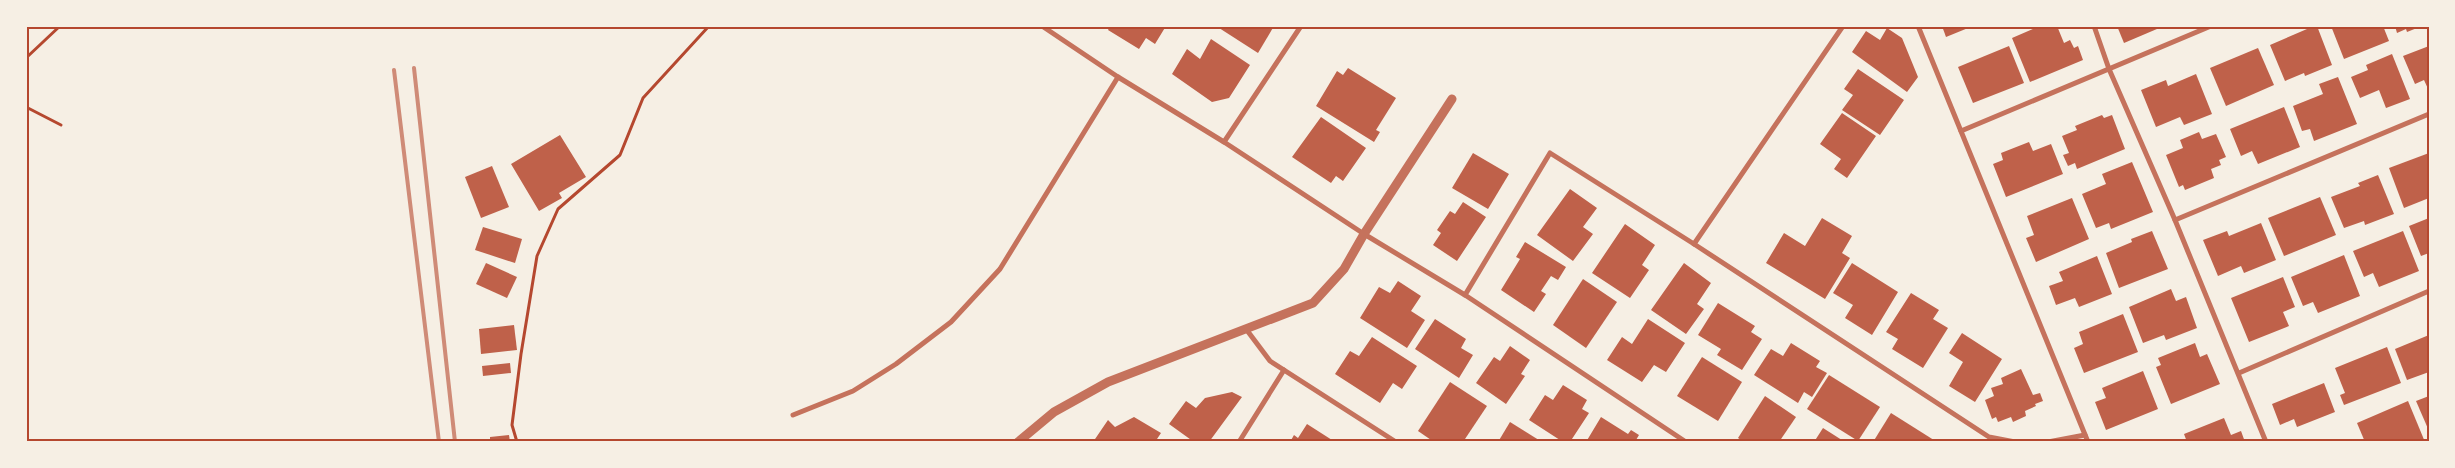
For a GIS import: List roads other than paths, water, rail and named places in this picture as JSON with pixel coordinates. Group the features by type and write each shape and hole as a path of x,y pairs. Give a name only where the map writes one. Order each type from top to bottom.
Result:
{"street":[{"path":"1042,26 1118,77 1224,142 1364,234 1465,295 1686,442"},
{"path":"1224,142 1301,26"},
{"path":"1694,244 1843,26"},
{"path":"1918,26 2088,442"},
{"path":"2094,26 2109,69 2175,220 2266,442"},
{"path":"1961,131 2211,26"},
{"path":"793,415 853,391 896,364 950,322 1000,269 1118,77"},
{"path":"1018,442 1054,412 1108,382 1313,303 1344,269 1364,234 1452,100"},
{"path":"2175,220 2429,114"},
{"path":"1465,295 1550,153 1694,244 1989,437 2015,442"},
{"path":"2238,373 2429,291"},
{"path":"1246,330 1270,361 1396,442"},
{"path":"1239,442 1284,370"},
{"path":"2048,442 2086,435"}],"railway":[{"path":"414,68 455,442"},
{"path":"394,70 439,442"}]}
